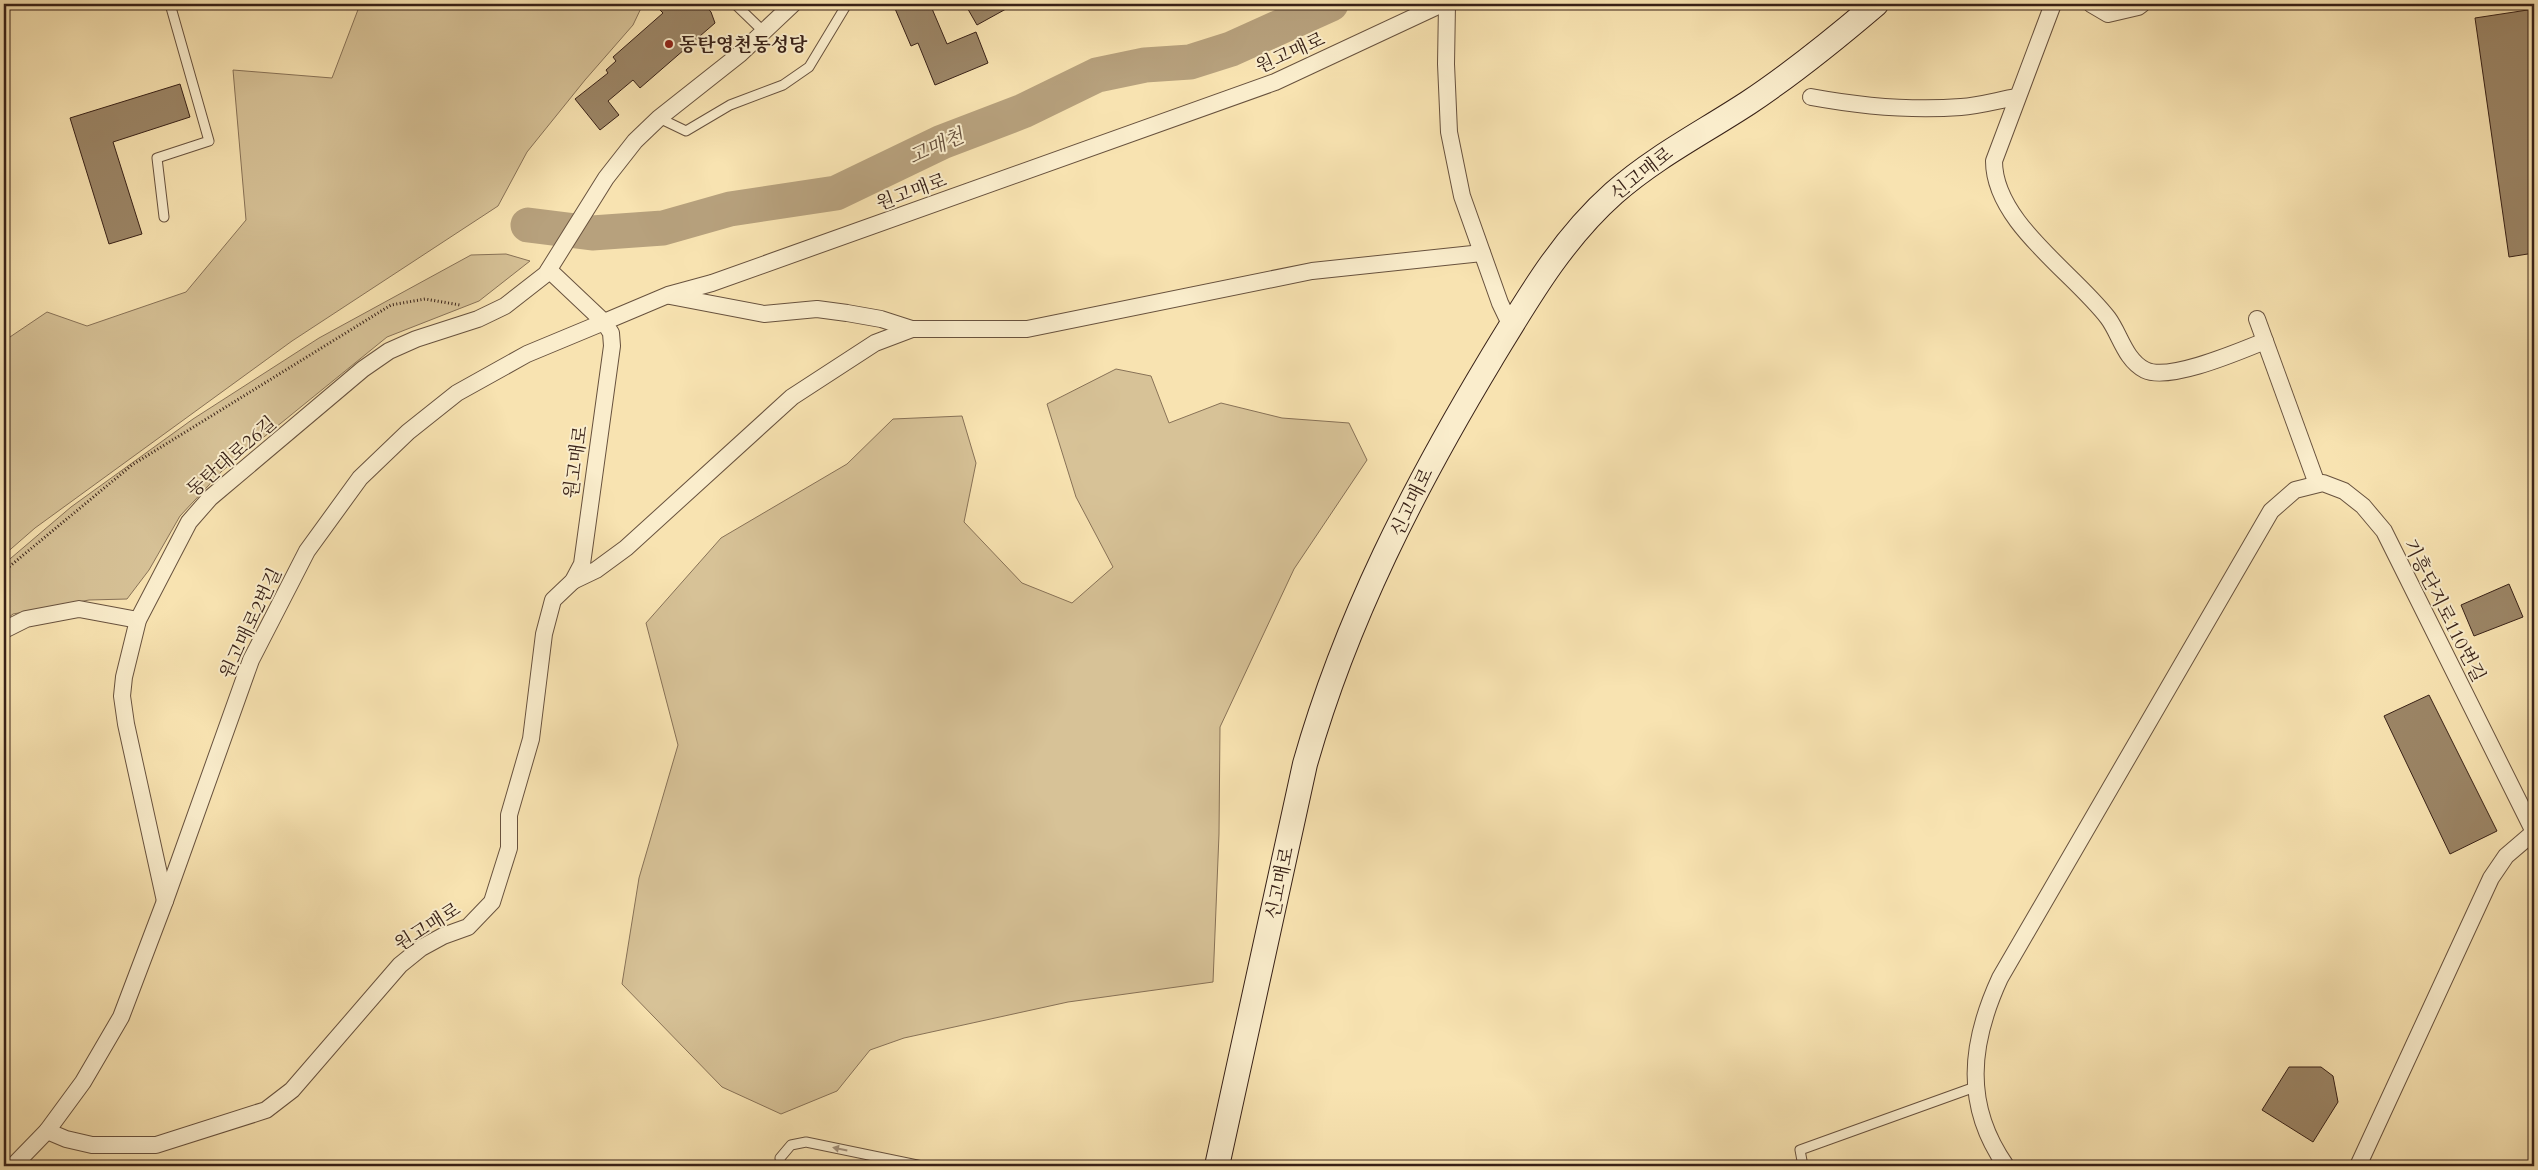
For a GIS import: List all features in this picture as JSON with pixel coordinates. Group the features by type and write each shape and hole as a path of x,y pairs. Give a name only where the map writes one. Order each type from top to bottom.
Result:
{"street":[{"path":"659,118 740,54 793,4"},
{"name":"원고매로","path":"47,1130 92,1145 156,1145 266,1110 292,1090 400,966 421,948 443,936 468,927 492,902 509,848 508,815 531,739 544,634 553,600 573,581 582,564 612,346 611,333 604,322 668,296 721,280 1275,82 1442,4"},
{"path":"1447,4 1446,64 1449,132 1462,196 1500,303 1512,326"},
{"name":"신고매로","path":"1217,1166 1305,764 1321,710 1364,597 1423,475 1542,275 1584,223 1611,196 1665,153 1746,104 1796,70 1876,4"},
{"path":"2053,4 1994,161 1994,177 2004,200 2020,224 2108,318 2131,357 2146,370 2173,372 2221,359 2265,341"},
{"path":"2091,4 2108,14 2138,7 2142,4"},
{"path":"1811,97 1847,104 1912,108 1962,107 2017,97"},
{"name":"동탄대로26길","path":"165,901 126,724 122,696 128,657 138,620 188,522 210,498 363,369 389,351 416,338 488,314 505,306 552,264 596,193 635,141 659,118"},
{"path":"668,296 764,314 817,309 847,313 882,319 912,329 1027,329 1312,271 1482,253"},
{"path":"552,264 604,322"},
{"path":"2006,1166 1984,1125 1975,1087 1977,1050 1985,1011 2000,978 2272,511 2295,490 2317,484 2257,319"},
{"name":"원고매로2번길","path":"47,1130 83,1082 121,1017 165,901 251,660 307,551 360,478 408,432 458,393 527,354 604,322"},
{"path":"573,581 596,570 626,548 792,397 875,343 912,329"},
{"name":"기흥단지로110번길","path":"2317,484 2323,483 2344,491 2363,506 2384,531 2534,832"},
{"path":"4,630 26,618 79,609 138,620"},
{"path":"2358,1166 2491,878 2506,856 2534,832"},
{"path":"13,1166 47,1130"}],"lane":[{"path":"164,217 157,158 210,141 170,4"},
{"path":"735,4 764,32"},
{"path":"659,118 686,131 730,105 783,85 808,67 847,4"},
{"path":"1803,1166 1800,1150 1975,1087"},
{"path":"781,1166 780,1158 791,1145 806,1142 922,1166"}],"path":[{"path":"4,571 132,465 391,305 425,298 457,304 488,314"}],"shaded area":[{"path":"357,4 643,4 633,25 585,80 527,152 498,206 292,341 35,528 4,555 4,341 47,312 87,326 186,292 246,220 233,70 332,78 359,7"},
{"path":"506,254 530,261 479,301 387,337 222,471 180,516 149,570 127,599 89,600 13,614 4,621 4,564 71,507 193,419 319,338 471,255"},
{"path":"1116,369 1151,376 1169,423 1221,403 1282,418 1349,423 1367,460 1294,569 1220,727 1219,834 1213,982 1068,1002 904,1038 870,1050 837,1091 781,1114 722,1087 622,984 639,878 678,745 646,623 721,538 847,464 893,419 962,416 976,463 964,522 1022,583 1072,603 1113,567 1076,497 1047,404"}],"building":[{"path":"654,4 704,4 711,12 715,23 640,88 633,80 608,101 619,115 600,130 575,99 608,73 606,70 616,61 613,57 663,13"},
{"path":"893,4 930,4 947,44 976,32 988,63 935,85 918,43 911,46"},
{"path":"965,4 1015,4 977,25"},
{"path":"2534,9 2534,253 2509,257 2475,18"},
{"path":"180,84 190,117 113,142 142,234 109,244 70,118"},
{"path":"2509,584 2523,617 2474,636 2461,605"},
{"path":"2429,695 2497,831 2450,854 2384,716"},
{"path":"2289,1067 2321,1067 2333,1076 2338,1102 2313,1142 2262,1110"}],"waterway":[{"name":"고매천","path":"528,225 592,233 663,228 730,209 836,193 942,142 1023,111 1097,75 1145,65 1190,62 1231,49 1331,4"}],"place":[{"name":"동탄영천동성당","path":"669,44"}]}
